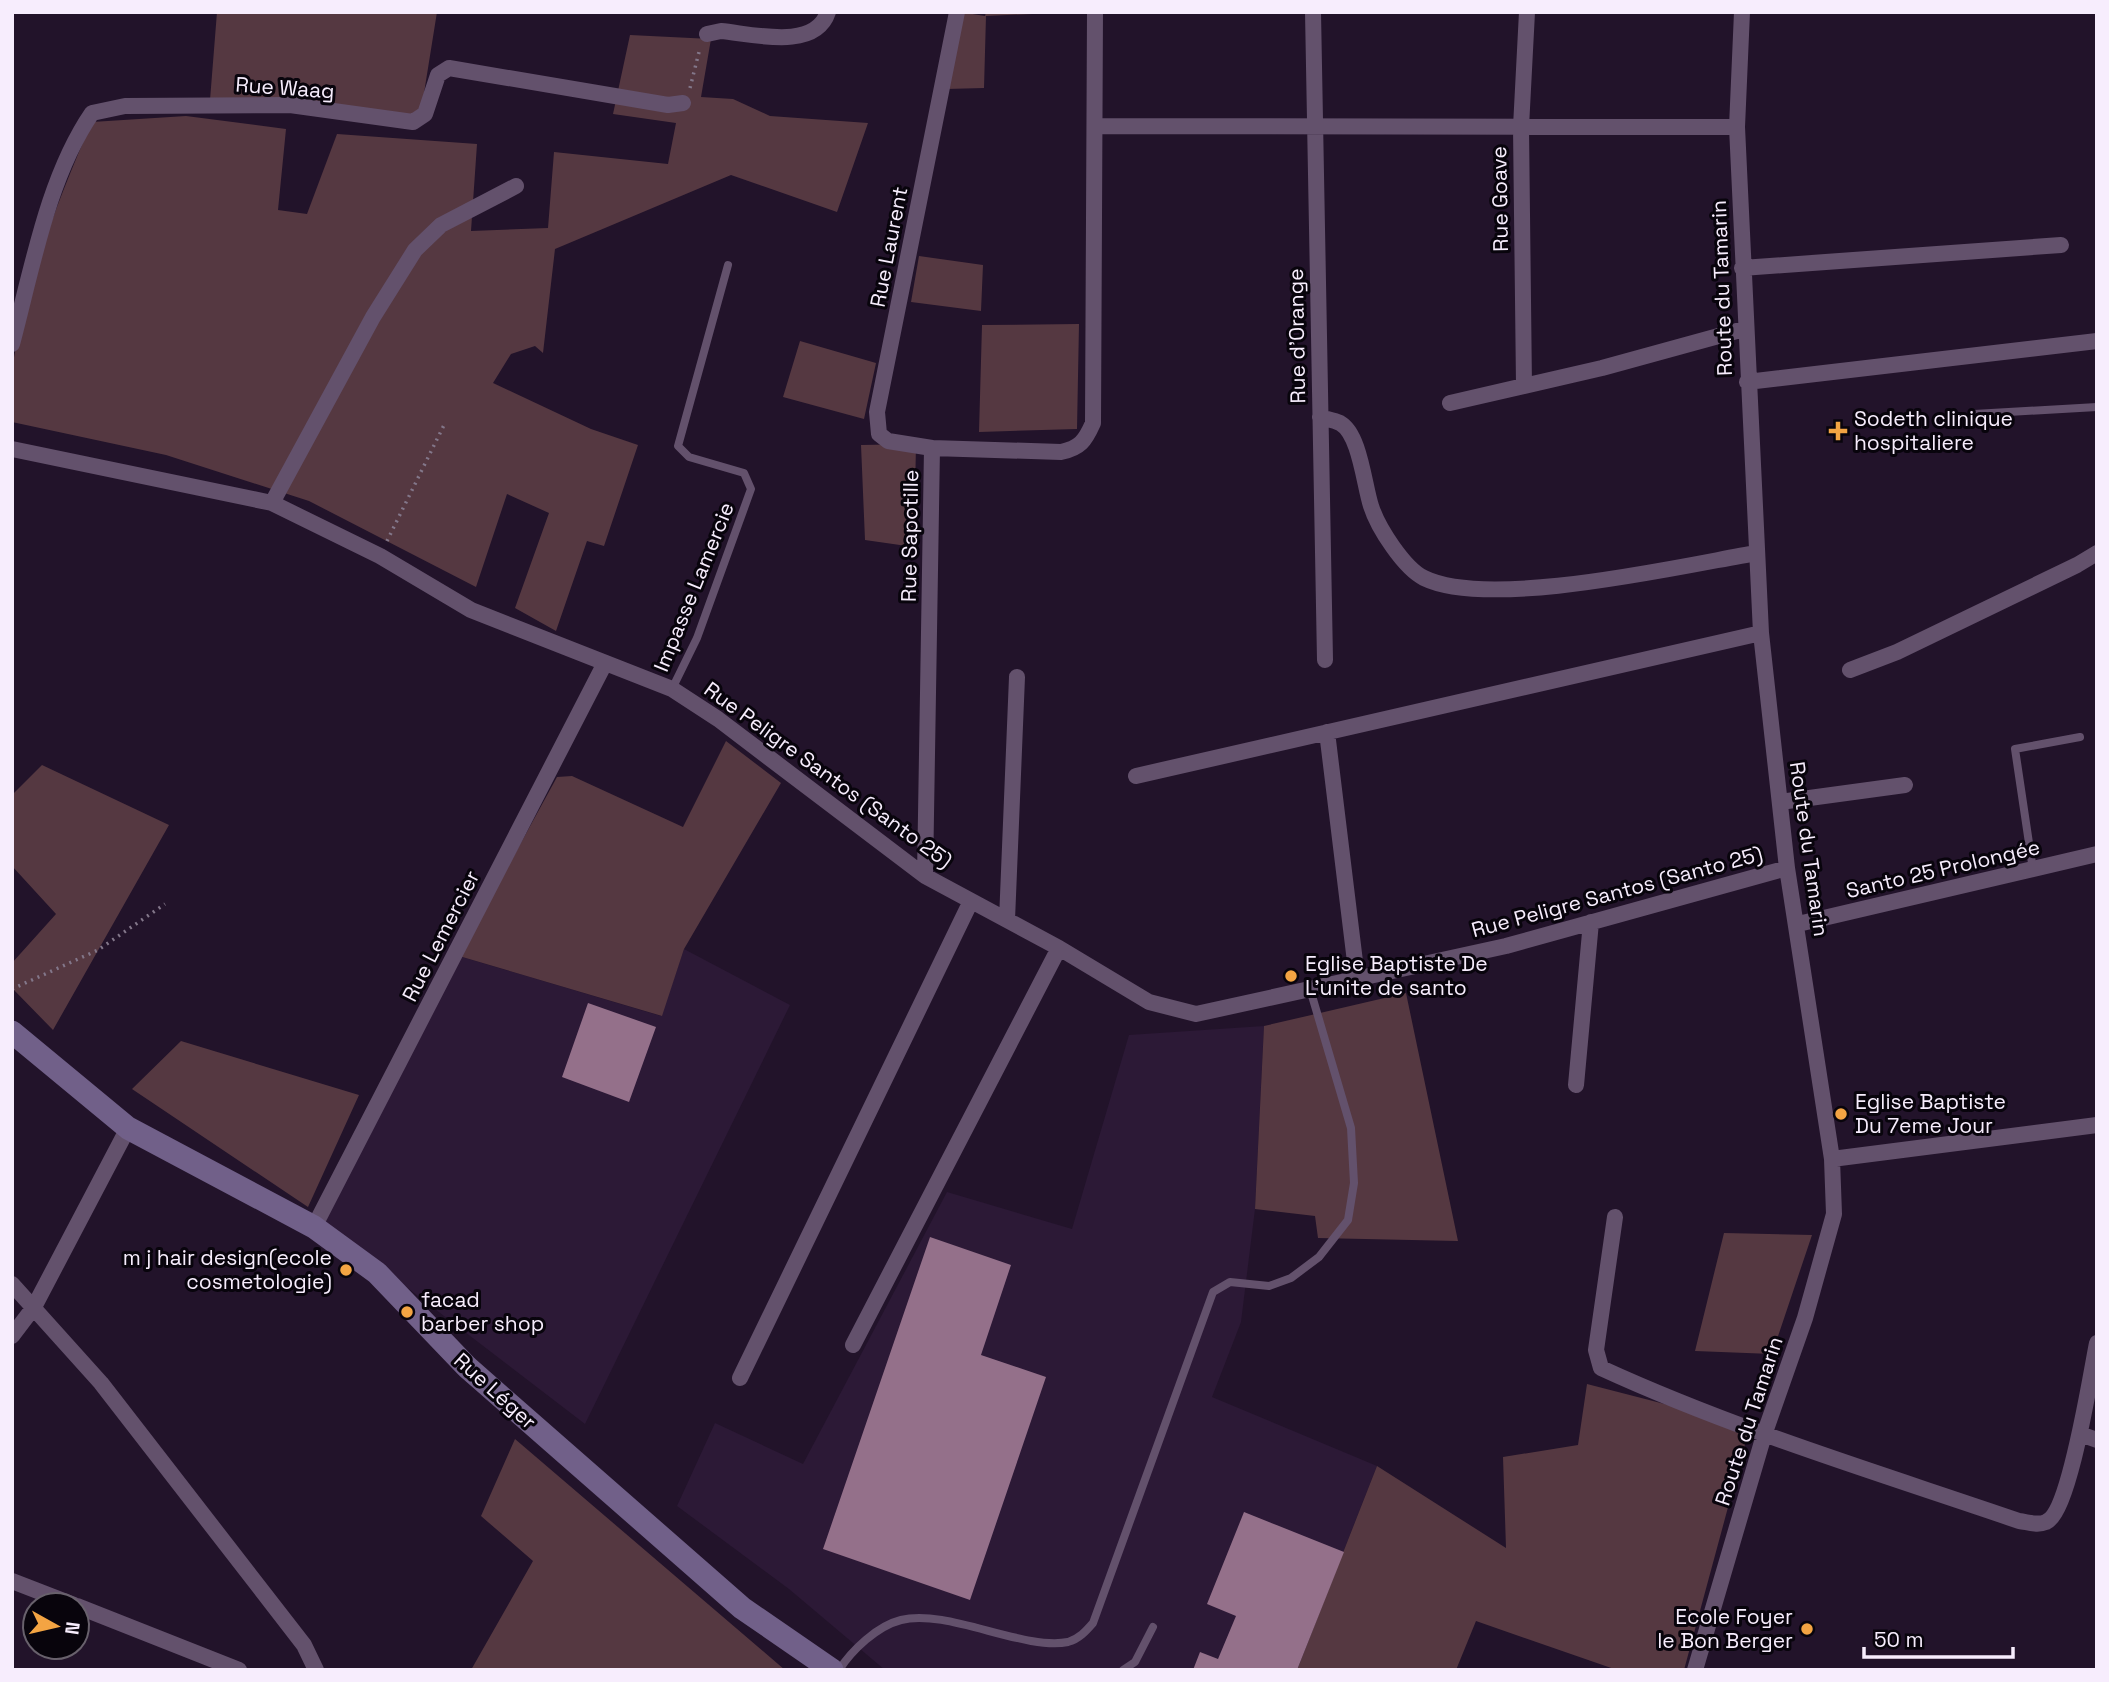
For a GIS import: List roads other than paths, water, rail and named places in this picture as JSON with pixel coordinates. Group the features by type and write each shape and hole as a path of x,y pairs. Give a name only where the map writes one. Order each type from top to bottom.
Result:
{"street":[{"path":"708,34 721,31 807,35 825,22 828,12"},
{"name":"Rue Laurent","path":"932,447 888,441 879,434 877,412 957,12"},
{"name":"Rue Sapotille","path":"925,876 932,447 1061,452 1075,449 1086,440 1093,424 1097,126 1095,12"},
{"name":"Rue d'Orange","path":"1313,12 1313,127 1325,660"},
{"name":"Rue Goave","path":"1524,386 1521,127 1527,12"},
{"name":"Route du Tamarin","path":"1695,1670 1764,1435 1805,1318 1833,1214 1832,1159 1798,924 1787,868 1761,633 1746,382 1737,127 1742,12"},
{"name":"Rue Waag","path":"12,344 42,231 75,138 92,113 125,106 290,106 413,122 425,114 438,75 449,68 668,105 683,103"},
{"path":"1097,126 1737,127"},
{"path":"272,503 373,317 415,250 441,225 516,186"},
{"path":"1742,268 2061,244"},
{"path":"1450,403 1744,329"},
{"path":"1746,382 2097,341"},
{"path":"1320,416 1342,424 1353,437 1372,508 1388,541 1421,577 1446,587 1478,592 1618,578 1756,553"},
{"name":"Rue Peligre Santos (Santo 25)","path":"12,449 272,503 380,556 471,610 672,689 719,719 925,876 1059,947 1149,1002 1196,1014 1506,946 1787,868"},
{"path":"1850,670 1896,652 2077,565 2097,552"},
{"path":"1136,776 1761,633"},
{"name":"Rue Lemercier","path":"313,1227 605,663"},
{"path":"1007,920 1017,677"},
{"path":"1327,732 1357,978"},
{"path":"1780,802 1905,785"},
{"name":"Santo 25 Prolongée","path":"1798,924 2097,854"},
{"path":"740,1378 971,901"},
{"path":"1576,1085 1591,922"},
{"path":"853,1345 1059,947"},
{"name":"Rue Léger","path":"12,1032 128,1128 313,1227 377,1273 467,1367 742,1608 832,1670"},
{"path":"1832,1159 2097,1125"},
{"path":"12,1336 34,1307 128,1128"},
{"path":"1615,1217 1596,1350 1601,1368 1666,1398 1764,1435 2035,1524 2047,1522 2057,1512 2080,1434 2097,1343"},
{"path":"12,1284 101,1383 304,1645 316,1670"},
{"path":"2080,1434 2097,1440"},
{"path":"12,1581 37,1591"},
{"path":"91,1613 216,1665 239,1670"}],"lane":[{"name":"Impasse Lamercie","path":"672,689 697,638 751,489 744,473 689,457 678,446 728,265"},
{"path":"1974,414 2097,407"},
{"path":"2033,870 2015,749 2080,737"},
{"path":"839,1670 848,1656 877,1632 902,1620 938,1621 1045,1642 1067,1642 1082,1636 1093,1623 1213,1292 1230,1282 1269,1286 1291,1278 1318,1257 1348,1220 1354,1183 1351,1128 1310,989"},
{"path":"1123,1670 1135,1662 1153,1627"}],"place":[{"name":"Sodeth clinique hospitaliere","path":"1838,431"},
{"name":"Eglise Baptiste De L'unite de santo","path":"1291,976"},
{"name":"Eglise Baptiste Du 7eme Jour","path":"1841,1114"},
{"name":"m j hair design(ecole cosmetologie)","path":"346,1270"},
{"name":"facad barber shop","path":"407,1312"},
{"name":"Ecole Foyer le Bon Berger","path":"1807,1629"}]}
